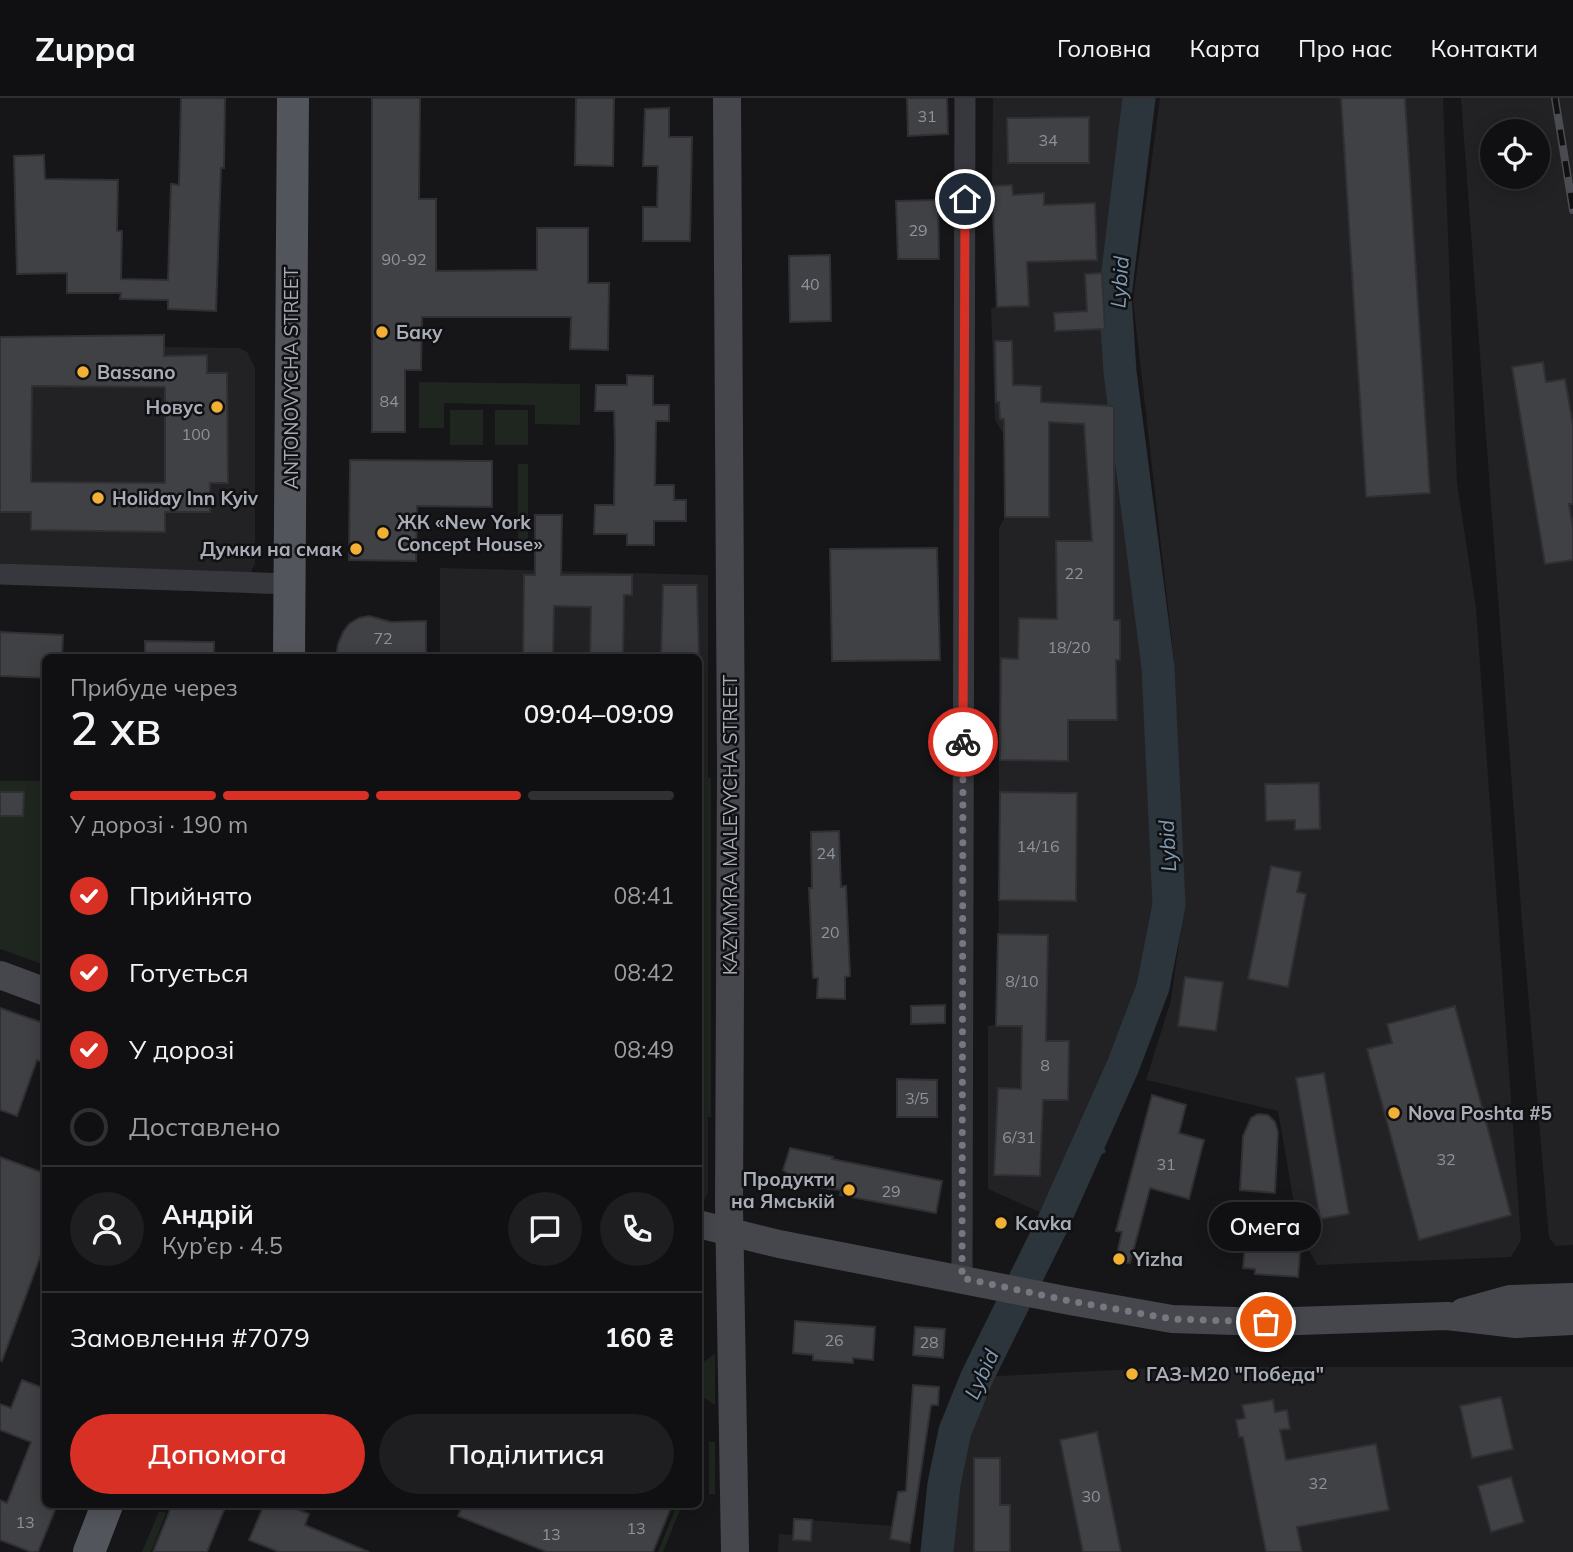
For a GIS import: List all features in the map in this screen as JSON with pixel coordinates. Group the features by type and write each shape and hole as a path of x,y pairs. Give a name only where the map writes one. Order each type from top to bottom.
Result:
{"main road":[{"name":"ANTONOVYCHA STREET","path":"289,654 292,98"},
{"name":"KAZYMYRA MALEVYCHA STREET","path":"727,98 731,755 729,1233 735,1552"},
{"path":"0,975 42,991"},
{"path":"702,1225 729,1233 1172,1319 1266,1322 1447,1316 1516,1324 1573,1321"},
{"path":"1447,1316 1510,1299 1573,1297"},
{"path":"89,1552 106,1508"}],"street":[{"path":"965,98 974,1281"},
{"path":"0,574 290,584"}],"shaded area":[{"path":"993,98 1127,98 1112,279 1128,530 1147,669 1157,906 1143,981 1108,1073 1042,1213 988,1189 988,1026 996,1025 999,900 999,528 1005,517 1004,435 995,420 991,308 997,307 992,186"},
{"path":"1160,98 1443,98 1457,483 1476,608 1521,1240 1511,1257 1317,1265 1299,1232 1278,1111 1146,1080 1171,1000 1184,907 1174,660 1133,300"},
{"path":"1461,98 1573,98 1573,1245 1556,1246 1549,1238 1522,922"},
{"path":"0,345 239,348 247,352 255,368 255,564 250,574 239,577 0,563"},
{"path":"419,382 580,384 580,425 535,424 535,405 444,403 444,428 419,428"},
{"path":"450,410 483,410 483,445 450,445"},
{"path":"495,410 528,410 528,445 495,445"},
{"path":"518,464 528,464 528,552 518,552"},
{"path":"440,568 708,575 708,1193 702,1204 702,654 440,654"},
{"path":"705,778 711,778 711,1117 705,1117"},
{"path":"0,781 42,781 42,964 0,949"},
{"path":"715,1354 715,1405 703,1397 702,1363"},
{"path":"1175,1367 1573,1367 1573,1552 937,1552 944,1484 977,1377"},
{"path":"709,1442 715,1442 715,1494 709,1494"},
{"path":"676,1508 681,1508 663,1552 658,1552"},
{"path":"159,1511 166,1513 151,1552 142,1552"},
{"path":"794,1519 892,1526 890,1539 910,1543 910,1552 778,1552 779,1534 793,1535"}],"building":[{"path":"181,98 225,98 216,311 168,309 168,300 120,299 121,293 67,293 67,273 17,274 14,156 44,155 45,179 118,180 117,231 122,231 121,279 168,280 171,184 179,185"},
{"path":"372,98 420,98 419,199 436,199 436,271 537,270 537,228 588,228 588,283 609,283 608,350 570,349 571,317 422,317 421,370 405,370 405,432 372,432"},
{"path":"576,98 614,98 613,166 575,165"},
{"path":"907,98 947,98 948,134 908,136"},
{"path":"1341,98 1405,98 1430,493 1366,497"},
{"path":"669,108 669,137 692,137 690,241 643,241 643,207 657,207 658,166 643,166 645,109"},
{"path":"1089,117 1089,163 1008,163 1007,118"},
{"path":"1012,185 1013,195 1044,193 1044,205 1095,203 1097,260 1027,262 1029,306 997,307 992,186"},
{"path":"938,200 939,259 898,259 896,201"},
{"path":"830,255 831,321 790,322 789,256"},
{"path":"1102,273 1105,329 1055,331 1054,313 1087,311 1085,274"},
{"path":"164,335 164,356 207,355 207,373 227,373 228,483 210,483 210,512 165,512 165,532 31,530 31,512 0,512 0,337","holes":["32,386 165,387 165,483 31,482"]},
{"path":"995,341 1012,341 1013,385 1041,386 1041,402 1114,406 1114,620 1120,620 1120,660 1116,660 1117,720 1068,720 1068,761 1000,760 1001,658 1018,659 1019,618 1057,619 1056,541 1092,541 1084,424 1049,422 1049,517 1005,517 1004,419 1000,419 999,402 996,402"},
{"path":"1543,362 1546,382 1565,379 1573,425 1573,504 1569,504 1573,527 1573,560 1545,564 1512,367"},
{"path":"627,375 653,376 653,405 669,405 669,421 656,421 655,485 674,485 674,500 686,500 686,521 654,521 654,545 627,545 627,534 594,534 595,505 614,505 615,445 614,411 595,411 596,385 627,385"},
{"name":"ЖК «New York Concept House»","path":"350,460 492,461 492,507 417,506 416,561 349,560"},
{"path":"535,515 562,515 561,575 632,575 632,595 624,595 623,654 590,654 591,607 554,606 553,654 523,654 524,575 535,575"},
{"path":"937,548 940,660 832,661 830,549"},
{"path":"663,585 697,585 699,654 661,654"},
{"path":"369,616 391,622 426,621 426,654 337,654 343,632 359,618"},
{"path":"0,632 63,635 62,654 42,654 42,678 0,676"},
{"path":"145,641 214,642 214,654 145,654"},
{"path":"1319,783 1320,829 1295,830 1295,820 1266,821 1265,784"},
{"path":"0,792 24,792 23,816 0,816"},
{"path":"1000,792 1077,793 1076,901 999,900"},
{"path":"839,831 841,887 846,886 850,976 845,977 845,999 817,998 818,978 813,978 809,888 812,888 811,832"},
{"path":"1271,866 1301,872 1297,892 1306,894 1288,987 1248,979"},
{"path":"998,934 1048,935 1046,1041 1069,1041 1068,1100 1043,1100 1040,1176 994,1175 998,1088 1021,1089 1022,1026 996,1026"},
{"path":"1185,977 1223,982 1216,1031 1178,1026"},
{"path":"945,1005 945,1023 911,1024 911,1006"},
{"path":"1455,1006 1511,1215 1419,1240 1367,1049 1392,1043 1387,1024"},
{"path":"0,1008 42,1023 42,1062 37,1060 17,1116 0,1110"},
{"path":"1324,1073 1349,1214 1320,1219 1296,1078"},
{"path":"897,1079 937,1080 937,1117 897,1117"},
{"path":"1152,1095 1186,1105 1179,1133 1204,1140 1189,1199 1150,1188 1130,1263 1115,1262 1122,1232 1116,1231"},
{"path":"1258,1114 1268,1115 1275,1122 1278,1132 1275,1193 1240,1190 1243,1136 1251,1118"},
{"path":"790,1148 942,1181 936,1213 840,1195 841,1190 807,1186 783,1170"},
{"path":"0,1157 42,1173 42,1252 2,1361"},
{"path":"1246,1235 1301,1240 1298,1277 1255,1274 1255,1269 1243,1268"},
{"path":"795,1321 875,1327 873,1360 853,1358 853,1363 813,1360 813,1355 793,1353"},
{"path":"915,1327 945,1329 943,1358 913,1355"},
{"path":"22,1380 42,1388 42,1508 56,1508 38,1552 31,1552 0,1540 0,1500 7,1503 31,1442 0,1430 0,1404 11,1408"},
{"path":"913,1385 939,1387 938,1405 931,1405 910,1543 890,1539 898,1492 906,1491"},
{"path":"1501,1397 1513,1449 1472,1458 1460,1406"},
{"path":"1273,1400 1275,1412 1287,1410 1290,1429 1280,1430 1286,1460 1376,1444 1389,1510 1297,1527 1302,1552 1266,1552 1243,1437 1239,1437 1236,1420 1245,1418 1242,1405"},
{"path":"1097,1432 1121,1552 1083,1552 1060,1440"},
{"path":"974,1458 1000,1458 1000,1505 1010,1505 1010,1552 974,1552"},
{"path":"1511,1477 1524,1522 1491,1532 1478,1486"},
{"path":"171,1508 225,1508 207,1552 153,1552"},
{"path":"263,1508 294,1508 309,1514 305,1525 369,1552 279,1552 249,1540"},
{"path":"462,1508 671,1508 653,1552 547,1552 458,1516"},
{"path":"794,1519 812,1520 811,1541 793,1540"}],"waterway":[{"name":"Lybid","path":"937,1552 944,1484 955,1431 977,1377 1053,1223 1123,1066 1153,987 1169,905 1158,667 1120,372 1115,296 1139,98"},
{"path":"1086,1150 1103,1151"}],"railway":[{"path":"1555,98 1573,210"}],"way so far":[{"path":"963,742 962,1278 1172,1319 1266,1322"}],"place":[{"name":"Баку","path":"382,332"},
{"name":"Bassano","path":"83,372"},
{"name":"Новус","path":"217,407"},
{"name":"Holiday Inn Kyiv","path":"98,498"},
{"name":"ЖК «New York Concept House»","path":"383,533"},
{"name":"Думки на смак","path":"356,549"},
{"name":"Nova Poshta #5","path":"1394,1113"},
{"name":"Продукти на Ямській","path":"849,1190"},
{"name":"Kavka","path":"1001,1223"},
{"name":"Yizha","path":"1119,1259"},
{"name":"Омега","path":"1266,1322"},
{"name":"ГАЗ-М20 \"Победа\"","path":"1132,1374"}],"route":[{"path":"963,742 965,199"}]}
